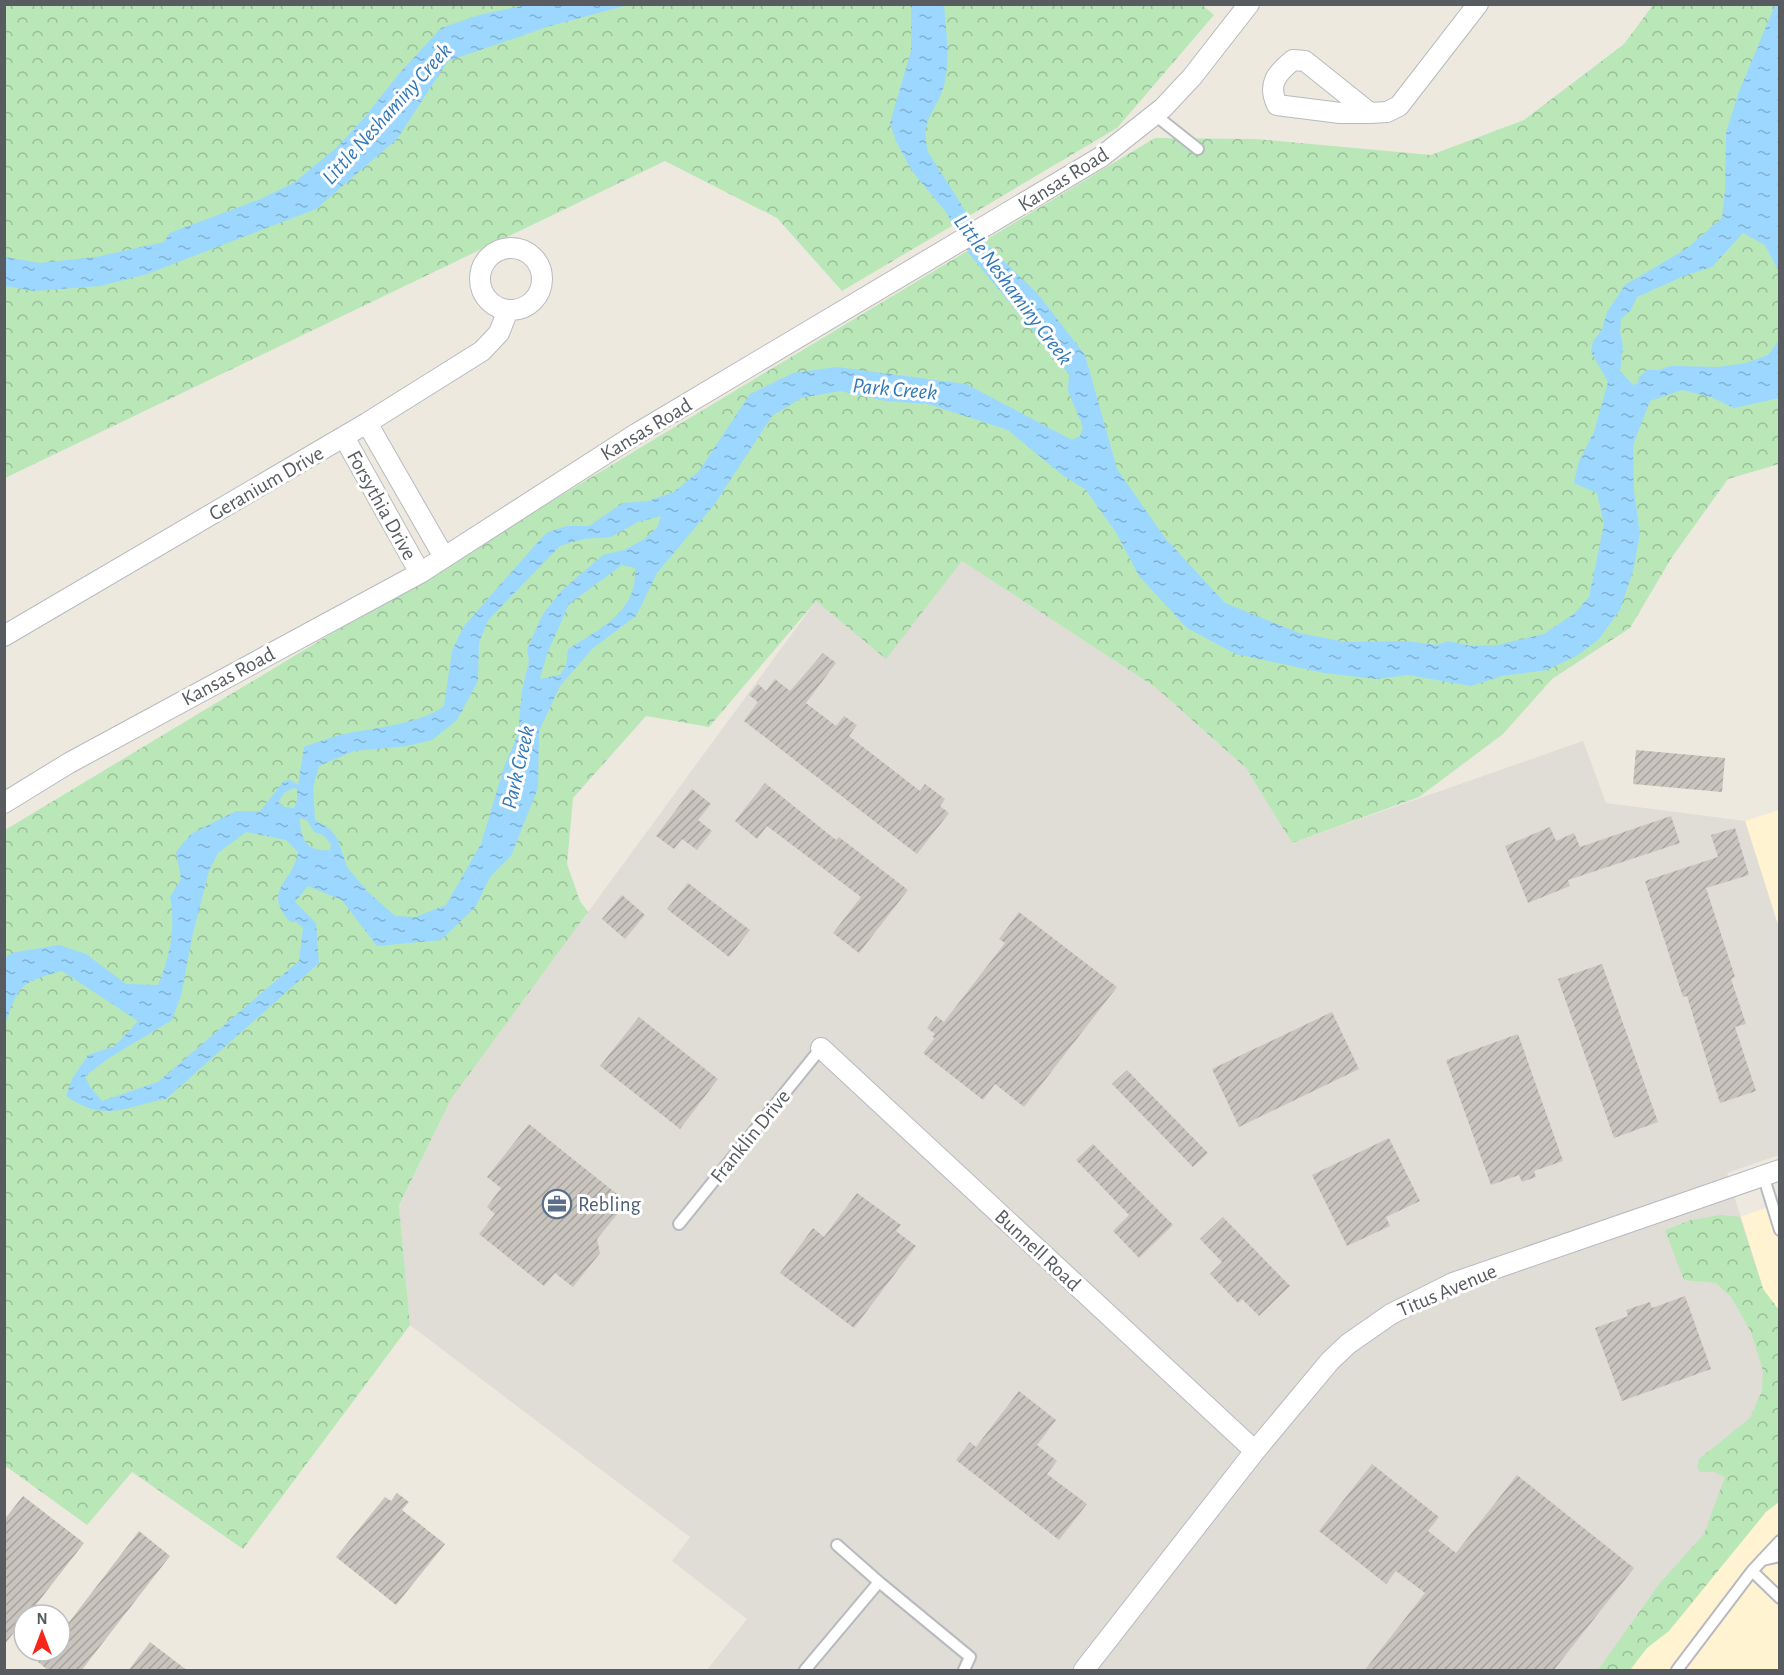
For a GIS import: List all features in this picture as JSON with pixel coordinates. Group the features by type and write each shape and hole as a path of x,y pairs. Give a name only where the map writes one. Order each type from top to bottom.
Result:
{"street":[{"name":"Kansas Road","path":"4,803 69,763 420,573 646,428 1101,157 1155,115 1192,77 1249,4"},
{"path":"1370,113 1387,112 1399,106 1478,4"},
{"name":"Geranium Drive","path":"4,636 344,437 482,351 499,333 508,310"},
{"name":"Forsythia Drive","path":"367,423 444,557"},
{"name":"Forsythia Drive","path":"344,437 420,573"},
{"name":"Bunnell Road","path":"821,1048 1255,1451"},
{"name":"Titus Avenue","path":"1084,1671 1255,1451 1329,1361 1368,1329 1409,1304 1462,1280 1771,1172"}],"lane":[{"path":"1155,115 1198,149"},
{"name":"Franklin Drive","path":"679,1224 821,1048"},
{"path":"1771,1172 1779,1230"},
{"path":"1677,1671 1752,1571 1779,1541"},
{"path":"837,1545 970,1657 964,1671"},
{"path":"1762,1560 1779,1556"},
{"path":"1752,1571 1779,1598"},
{"path":"806,1671 879,1582"}],"shaded area":[{"path":"962,561 1155,687 1246,768 1292,843 1583,741 1606,803 1745,821 1779,928 1779,1155 1727,1173 1779,1339 1741,1516 1630,1670 707,1670 747,1619 672,1561 690,1537 410,1325 399,1207 451,1099 816,601 886,658"},
{"path":"1779,810 1779,928 1745,821"},
{"path":"1779,1203 1779,1339 1740,1217"},
{"path":"1779,1412 1779,1670 1630,1670 1741,1516"}],"green space":[{"path":"1201,4 1214,15 1117,128 842,291 777,218 665,161 5,478 5,5"},
{"path":"1653,5 1779,5 1779,464 1728,479 1672,557 1630,628 1552,679 1503,734 1419,797 1292,843 1246,768 1155,687 962,561 886,659 816,601 709,727 646,716 573,798 567,864 580,901 588,912 451,1099 399,1206 410,1325 243,1549 132,1472 87,1525 7,1467 5,1469 5,830 1155,138 1256,139 1431,155 1524,120 1624,44"},
{"path":"1721,1215 1740,1217 1763,1289 1779,1310 1779,1502 1766,1512 1669,1631 1647,1648 1630,1670 1598,1670 1660,1583 1704,1534 1725,1477 1714,1472 1700,1472 1697,1467 1699,1459 1750,1418 1762,1391 1763,1371 1751,1332 1731,1297 1716,1283 1684,1280 1665,1230 1691,1220"}],"water":[{"name":"Little Neshaminy Creek","path":"526,5 628,5 550,26 448,61 397,139 316,209 147,274 100,286 34,291 5,286 5,257 40,263 96,257 164,242 170,233 261,199 295,182 336,148 441,28 479,15"},
{"path":"911,5 944,5 947,43 946,72 942,91 928,121 926,140 928,152 986,244 1037,293 1085,355 1117,469 1165,538 1225,603 1299,633 1346,642 1406,641 1437,645 1448,641 1471,646 1498,645 1544,634 1575,613 1589,597 1604,524 1597,493 1574,483 1579,461 1594,432 1608,382 1591,352 1593,341 1602,330 1607,312 1625,285 1686,249 1722,218 1726,133 1738,94 1775,5 1779,5 1779,272 1765,245 1743,233 1712,267 1686,275 1637,297 1631,310 1621,319 1620,332 1623,346 1620,371 1633,385 1638,383 1639,377 1647,370 1659,370 1671,366 1719,367 1746,363 1768,355 1779,340 1779,398 1734,408 1711,397 1682,390 1650,401 1633,445 1634,490 1640,534 1633,571 1620,610 1599,639 1578,655 1547,670 1502,676 1471,686 1408,675 1376,679 1324,673 1236,654 1187,628 1139,576 1117,534 1086,490 1061,474 1008,430 928,404 886,401 840,391 801,398 772,416 714,505 657,573 636,616 593,648 560,686 539,731 538,788 511,856 490,877 476,906 441,940 377,946 342,900 308,886 295,902 316,923 319,963 166,1099 126,1109 104,1111 92,1109 66,1096 72,1079 88,1055 115,1046 138,1021 62,971 38,978 23,987 14,1001 5,1025 5,958 11,953 59,945 86,954 126,984 158,985 171,941 170,897 181,879 176,852 191,834 236,811 260,811 284,781 290,780 298,785 304,747 340,735 408,722 444,706 452,651 464,626 546,533 566,526 589,526 623,503 648,501 674,492 699,471 750,394 793,373 837,367 966,384 1072,440 1080,436 1083,427 1068,391 1069,374 970,255 946,212 912,171 896,141 890,123 911,51","holes":["661,516 657,528 643,540 624,550 603,555 561,591 543,614 527,649 529,661 522,690 518,734 504,767 481,844 446,905 416,917 395,916 368,892 347,867 338,840 330,829 315,820 313,788 319,766 354,751 407,746 432,740 457,720 478,681 479,643 488,620 560,546 583,539 611,537 638,522","622,565 635,568 634,583 624,608 615,618 568,649 566,666 560,675 540,679 547,654 569,604","293,788 297,789 297,801 294,808 285,807 278,802 284,793","300,818 307,820 314,832 323,835 331,844 330,850 310,846 301,832","246,832 286,840 298,852 279,893 278,901 290,922 296,922 303,928 299,961 158,1082 102,1101 90,1087 85,1076 109,1058 172,1020 181,995 193,933 209,871 218,853"]}],"building":[{"path":"823,653 836,663 806,703 836,726 844,716 857,725 849,736 920,791 925,784 945,799 940,806 949,813 917,854 744,721 758,702 749,695 758,684 766,691 775,679 790,691"},
{"path":"1636,750 1725,758 1722,792 1633,784"},
{"path":"765,783 836,840 839,837 908,890 859,953 833,933 861,897 767,826 757,839 735,821"},
{"path":"692,789 711,804 698,820 712,831 697,850 682,839 674,849 656,836"},
{"path":"1671,816 1680,843 1568,880 1570,886 1528,903 1505,846 1550,827 1556,841 1574,833 1580,847"},
{"path":"1735,828 1749,875 1706,888 1735,977 1731,979 1746,1024 1735,1027 1756,1091 1720,1103 1687,996 1683,997 1645,881 1718,857 1711,835"},
{"path":"688,883 750,930 729,957 667,909"},
{"path":"622,895 645,915 625,939 602,919"},
{"path":"1019,912 1117,987 1024,1107 995,1084 983,1100 923,1053 935,1038 932,1037 935,1034 927,1028 936,1016 944,1022 1005,943 999,939"},
{"path":"1602,964 1658,1122 1614,1138 1558,979"},
{"path":"1332,1012 1359,1069 1239,1127 1212,1069"},
{"path":"639,1017 718,1079 680,1129 600,1066"},
{"path":"1518,1034 1563,1161 1534,1171 1536,1177 1522,1182 1519,1175 1491,1185 1446,1060"},
{"path":"1127,1070 1208,1153 1193,1167 1112,1084"},
{"name":"Rebling","path":"529,1124 627,1202 597,1239 600,1253 573,1287 555,1273 544,1286 479,1234 495,1214 487,1207 501,1188 487,1177"},
{"path":"1389,1138 1420,1201 1386,1217 1390,1226 1347,1246 1312,1175"},
{"path":"1093,1144 1173,1225 1139,1258 1113,1231 1129,1215 1076,1160"},
{"path":"857,1193 901,1225 896,1231 916,1246 854,1328 780,1273 813,1228 824,1237"},
{"path":"1223,1217 1290,1286 1259,1316 1242,1299 1238,1303 1210,1274 1222,1262 1200,1239"},
{"path":"1685,1296 1711,1369 1622,1401 1595,1328 1628,1316 1626,1310 1650,1302 1652,1308"},
{"path":"1019,1391 1056,1420 1037,1445 1057,1461 1047,1474 1087,1504 1059,1540 956,1460 970,1442 976,1447"},
{"path":"1372,1464 1439,1517 1428,1531 1456,1553 1517,1475 1634,1568 1553,1671 1364,1671 1425,1593 1396,1571 1386,1584 1319,1531"},
{"path":"397,1493 409,1502 402,1510 445,1544 396,1605 336,1557 385,1497 391,1501"},
{"path":"23,1496 84,1543 37,1603 12,1603 12,1635 4,1645 4,1520"},
{"path":"139,1531 170,1556 81,1671 49,1671 39,1663 72,1663 72,1618"},
{"path":"150,1642 188,1671 128,1671"}],"place":[{"name":"Rebling","path":"557,1204"}],"water label":[{"name":"Park Creek","path":"895,388"},
{"name":"Park Creek","path":"517,767"}]}
